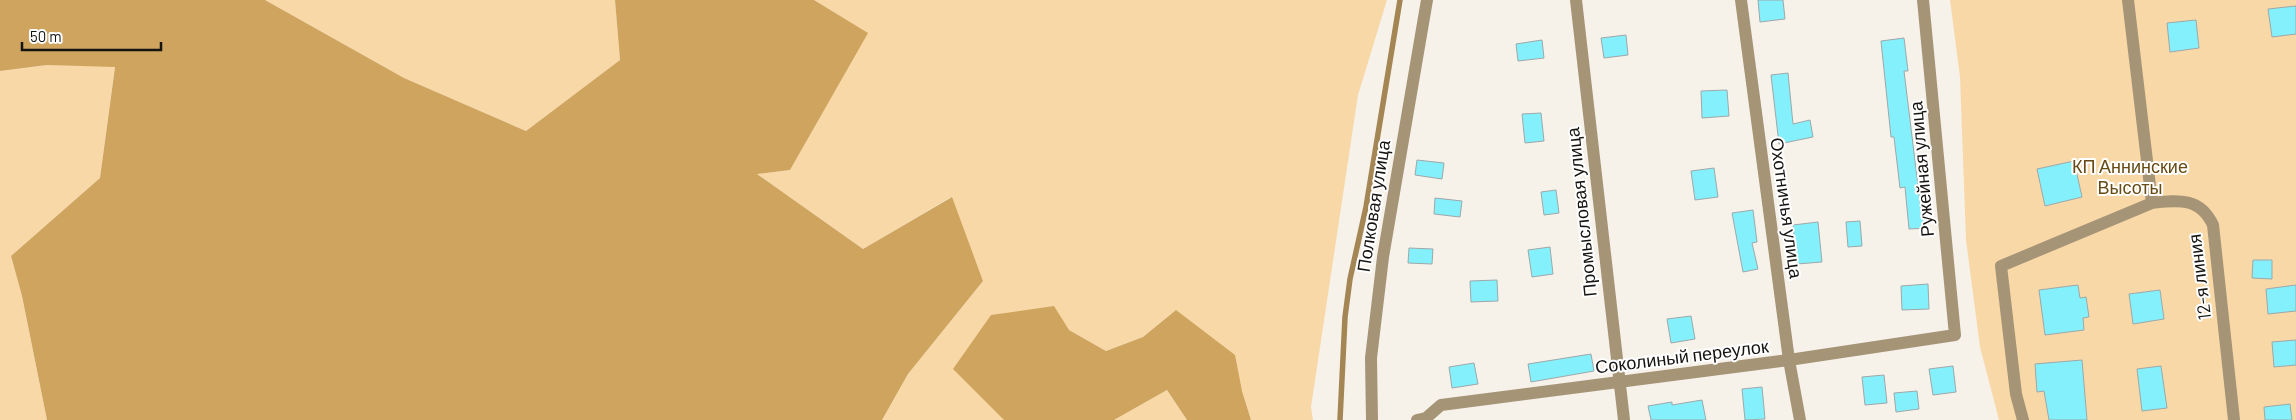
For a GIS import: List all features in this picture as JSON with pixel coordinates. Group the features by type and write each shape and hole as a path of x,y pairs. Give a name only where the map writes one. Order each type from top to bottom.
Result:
{"street":[{"name":"Полковая улица","path":"1372,420 1371,358 1383,257 1427,0"},
{"name":"Промысловая улица","path":"1576,0 1624,420"},
{"name":"Охотничья улица","path":"1741,0 1790,360 1800,420"},
{"name":"Ружейная улица","path":"1923,0 1956,335"},
{"path":"2128,0 2152,203"},
{"name":"12-я линия","path":"2023,420 2016,394 2001,266 2152,203 2178,200 2190,203 2208,215 2213,225 2234,420"},
{"name":"Соколиный переулок","path":"1423,419 1441,405 1790,360 1956,335"}],"green space":[{"path":"265,0 615,0 620,60 526,131 404,78"},
{"path":"814,0 1387,0 1358,95 1311,407 1313,420 1251,420 1242,391 1176,310 1143,337 1106,351 1069,330 1004,420 882,420 908,374 983,281 951,197 863,249 757,174 790,170 867,33"},
{"name":"КП Аннинские Высоты","path":"1950,0 2296,0 2296,420 1999,420 1980,347 1966,240 1960,77"},
{"path":"47,65 115,66 100,178 11,256 22,296 47,420 0,420 0,71"},
{"path":"1167,390 1187,420 1114,420"}],"shaded area":[{"path":"0,0 265,0 404,78 526,131 620,60 615,0 814,0 868,33 790,170 757,174 863,249 952,197 983,281 908,374 882,420 47,420 22,296 11,256 100,178 115,67 47,65 0,71"},
{"path":"1054,306 1069,330 1106,351 1143,337 1176,310 1235,355 1242,391 1251,420 1187,420 1167,390 1114,420 1004,420 953,369 991,315"}],"building":[{"path":"1758,0 1783,0 1785,19 1760,22"},
{"path":"2296,6 2296,34 2272,37 2268,9"},
{"path":"2196,20 2199,48 2170,52 2167,23"},
{"path":"1626,35 1628,55 1604,58 1601,38"},
{"path":"1904,38 1908,71 1904,71 1921,210 1925,210 1927,228 1909,229 1905,187 1900,188 1894,137 1891,137 1881,41"},
{"path":"1542,40 1544,58 1518,61 1516,44"},
{"path":"1788,73 1793,124 1810,120 1813,137 1779,144 1771,75"},
{"path":"1727,90 1729,116 1702,118 1701,91"},
{"path":"1541,113 1544,141 1525,143 1522,114"},
{"path":"1417,160 1444,163 1442,179 1415,175"},
{"path":"2074,161 2082,197 2045,206 2037,169"},
{"path":"1714,168 1718,197 1695,200 1691,171"},
{"path":"1556,190 1559,213 1544,215 1541,192"},
{"path":"1435,198 1462,201 1460,217 1434,214"},
{"path":"1753,210 1757,242 1752,243 1758,269 1743,272 1732,213"},
{"path":"1860,221 1862,246 1848,247 1846,222"},
{"path":"1818,222 1822,262 1797,264 1793,225"},
{"path":"1550,247 1553,274 1532,277 1528,250"},
{"path":"1409,248 1433,249 1432,264 1408,263"},
{"path":"2253,260 2272,260 2272,279 2252,278"},
{"path":"1497,280 1498,301 1471,302 1470,281"},
{"path":"1928,284 1929,309 1902,310 1901,286"},
{"path":"2078,285 2080,298 2086,297 2089,317 2083,318 2084,330 2045,335 2039,290"},
{"path":"2296,285 2296,311 2268,314 2266,289"},
{"path":"2160,290 2164,319 2133,324 2129,294"},
{"path":"1691,316 1695,339 1671,343 1667,319"},
{"path":"2296,340 2296,365 2274,367 2272,342"},
{"path":"1591,354 1594,371 1531,382 1528,364"},
{"path":"2082,360 2087,420 2049,420 2044,391 2037,392 2035,364"},
{"path":"1474,363 1478,384 1452,388 1449,367"},
{"path":"1953,366 1956,392 1933,395 1929,369"},
{"path":"2161,366 2167,408 2142,411 2137,369"},
{"path":"1884,375 1887,403 1865,405 1862,377"},
{"path":"1762,387 1765,419 1745,420 1742,389"},
{"path":"1917,391 1919,409 1896,412 1894,393"},
{"path":"1702,400 1706,420 1651,420 1648,406 1672,402 1672,405"},
{"path":"2290,404 2292,420 2265,420 2264,407"}],"waterway":[{"path":"1340,420 1345,317 1350,279 1366,207 1400,0"}]}
